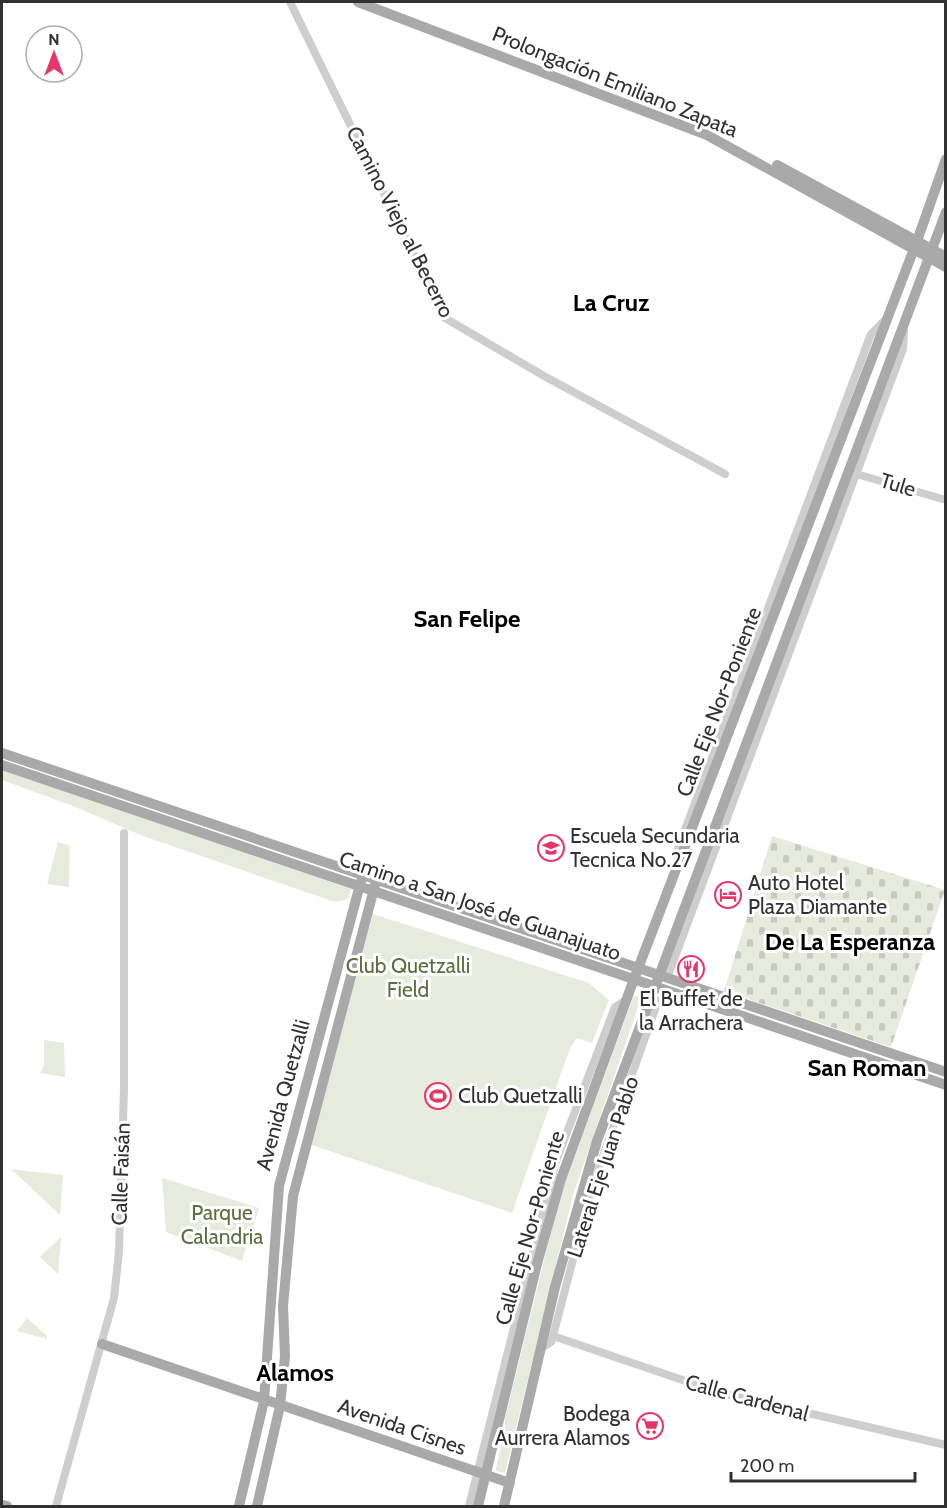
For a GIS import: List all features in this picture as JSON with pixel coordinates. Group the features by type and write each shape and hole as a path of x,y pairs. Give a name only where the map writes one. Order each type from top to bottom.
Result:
{"main road":[{"name":"Prolongación Emiliano Zapata","path":"358,2 707,135 916,245"},
{"name":"Prolongación Emiliano Zapata","path":"373,2 706,128 807,180 916,245"},
{"name":"Calle Eje Nor-Poniente","path":"478,1506 481,1475 561,1179 634,979 633,966 916,245 945,159"},
{"name":"Calle Eje Nor-Poniente","path":"504,1506 567,1241 597,1141 854,473 945,212"},
{"path":"916,245 931,254 945,267"},
{"path":"931,254 945,257"},
{"path":"886,318 905,326"},
{"name":"Camino a San José de Guanajuato","path":"2,753 634,979 660,980 675,993 945,1085"},
{"name":"Camino a San José de Guanajuato","path":"2,765 361,880"},
{"name":"Avenida Quetzalli","path":"240,1506 264,1401 279,1186 361,880"},
{"name":"Camino a San José de Guanajuato","path":"375,885 633,966 660,980 945,1072"},
{"name":"Avenida Quetzalli","path":"257,1506 280,1406 285,1356 283,1306 293,1196 375,885"},
{"name":"Avenida Cisnes","path":"102,1344 510,1483"},
{"path":"2,1505 6,1506"}],"street":[{"name":"Camino Viejo al Becerro","path":"290,2 445,318 455,326 725,474"},
{"name":"Tule","path":"854,473 945,500"},
{"name":"Calle Faisán","path":"56,1506 114,1298 119,1251 124,1089 124,833"},
{"name":"Lateral Eje Juan Pablo","path":"541,1348 551,1342 605,1146 658,1001 675,993"},
{"name":"Calle Cardenal","path":"553,1336 721,1393 945,1445"},
{"path":"469,1506 481,1475"}],"green space":[{"path":"2,769 351,889 348,899 335,902 143,836 73,806 2,780"},
{"path":"772,836 945,890 891,1047 724,991"},
{"path":"58,842 70,846 69,887 47,884"},
{"name":"Club Quetzalli","path":"373,914 589,983 609,1000 592,1043 577,1038 570,1048 512,1213 309,1144"},
{"path":"637,995 640,997 640,1002 573,1195 505,1473 496,1471 505,1429 505,1418 560,1196 633,998"},
{"path":"44,1040 64,1043 65,1077 40,1073 44,1066"},
{"path":"11,1169 63,1175 60,1215"},
{"name":"Parque Calandria","path":"162,1178 259,1208 242,1261 166,1232"},
{"path":"61,1237 58,1274 40,1257"},
{"path":"27,1318 47,1336 47,1339 17,1331"}],"place":[{"name":"Escuela Secundaria Tecnica No.27","path":"551,848"},
{"name":"Auto Hotel Plaza Diamante","path":"728,895"},
{"name":"El Buffet de la Arrachera","path":"691,969"},
{"name":"Club Quetzalli","path":"438,1096"},
{"name":"Bodega Aurrera Alamos","path":"650,1426"}],"district":[{"name":"La Cruz","path":"611,303"},
{"name":"San Felipe","path":"467,619"},
{"name":"De La Esperanza","path":"850,942"},
{"name":"San Roman","path":"867,1068"},
{"name":"Alamos","path":"295,1373"}],"park label":[{"name":"Club Quetzalli Field","path":"408,978"}]}
